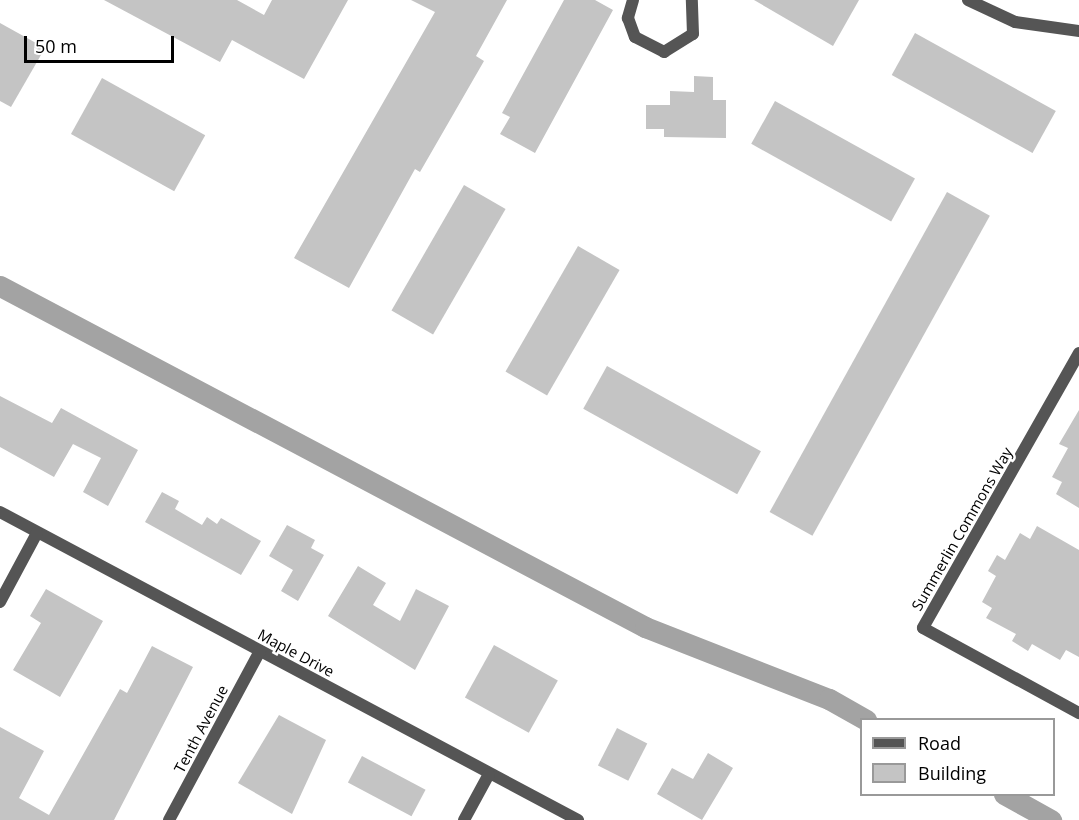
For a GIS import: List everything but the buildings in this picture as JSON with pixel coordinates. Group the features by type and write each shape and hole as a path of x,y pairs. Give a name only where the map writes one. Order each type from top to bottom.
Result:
{"street":[{"path":"633,0 628,18 634,37 663,52 685,43 693,34 692,0"},
{"path":"968,0 1015,22 1079,31"},
{"name":"Summerlin Commons Way","path":"1079,353 924,628 1079,713"},
{"name":"Maple Drive","path":"0,512 578,820"},
{"path":"0,602 37,532"},
{"name":"Tenth Avenue","path":"169,820 260,651"},
{"path":"464,820 489,774"}],"waterway":[{"path":"0,286 645,627 829,699 862,718"},
{"path":"1008,796 1051,820"}]}
